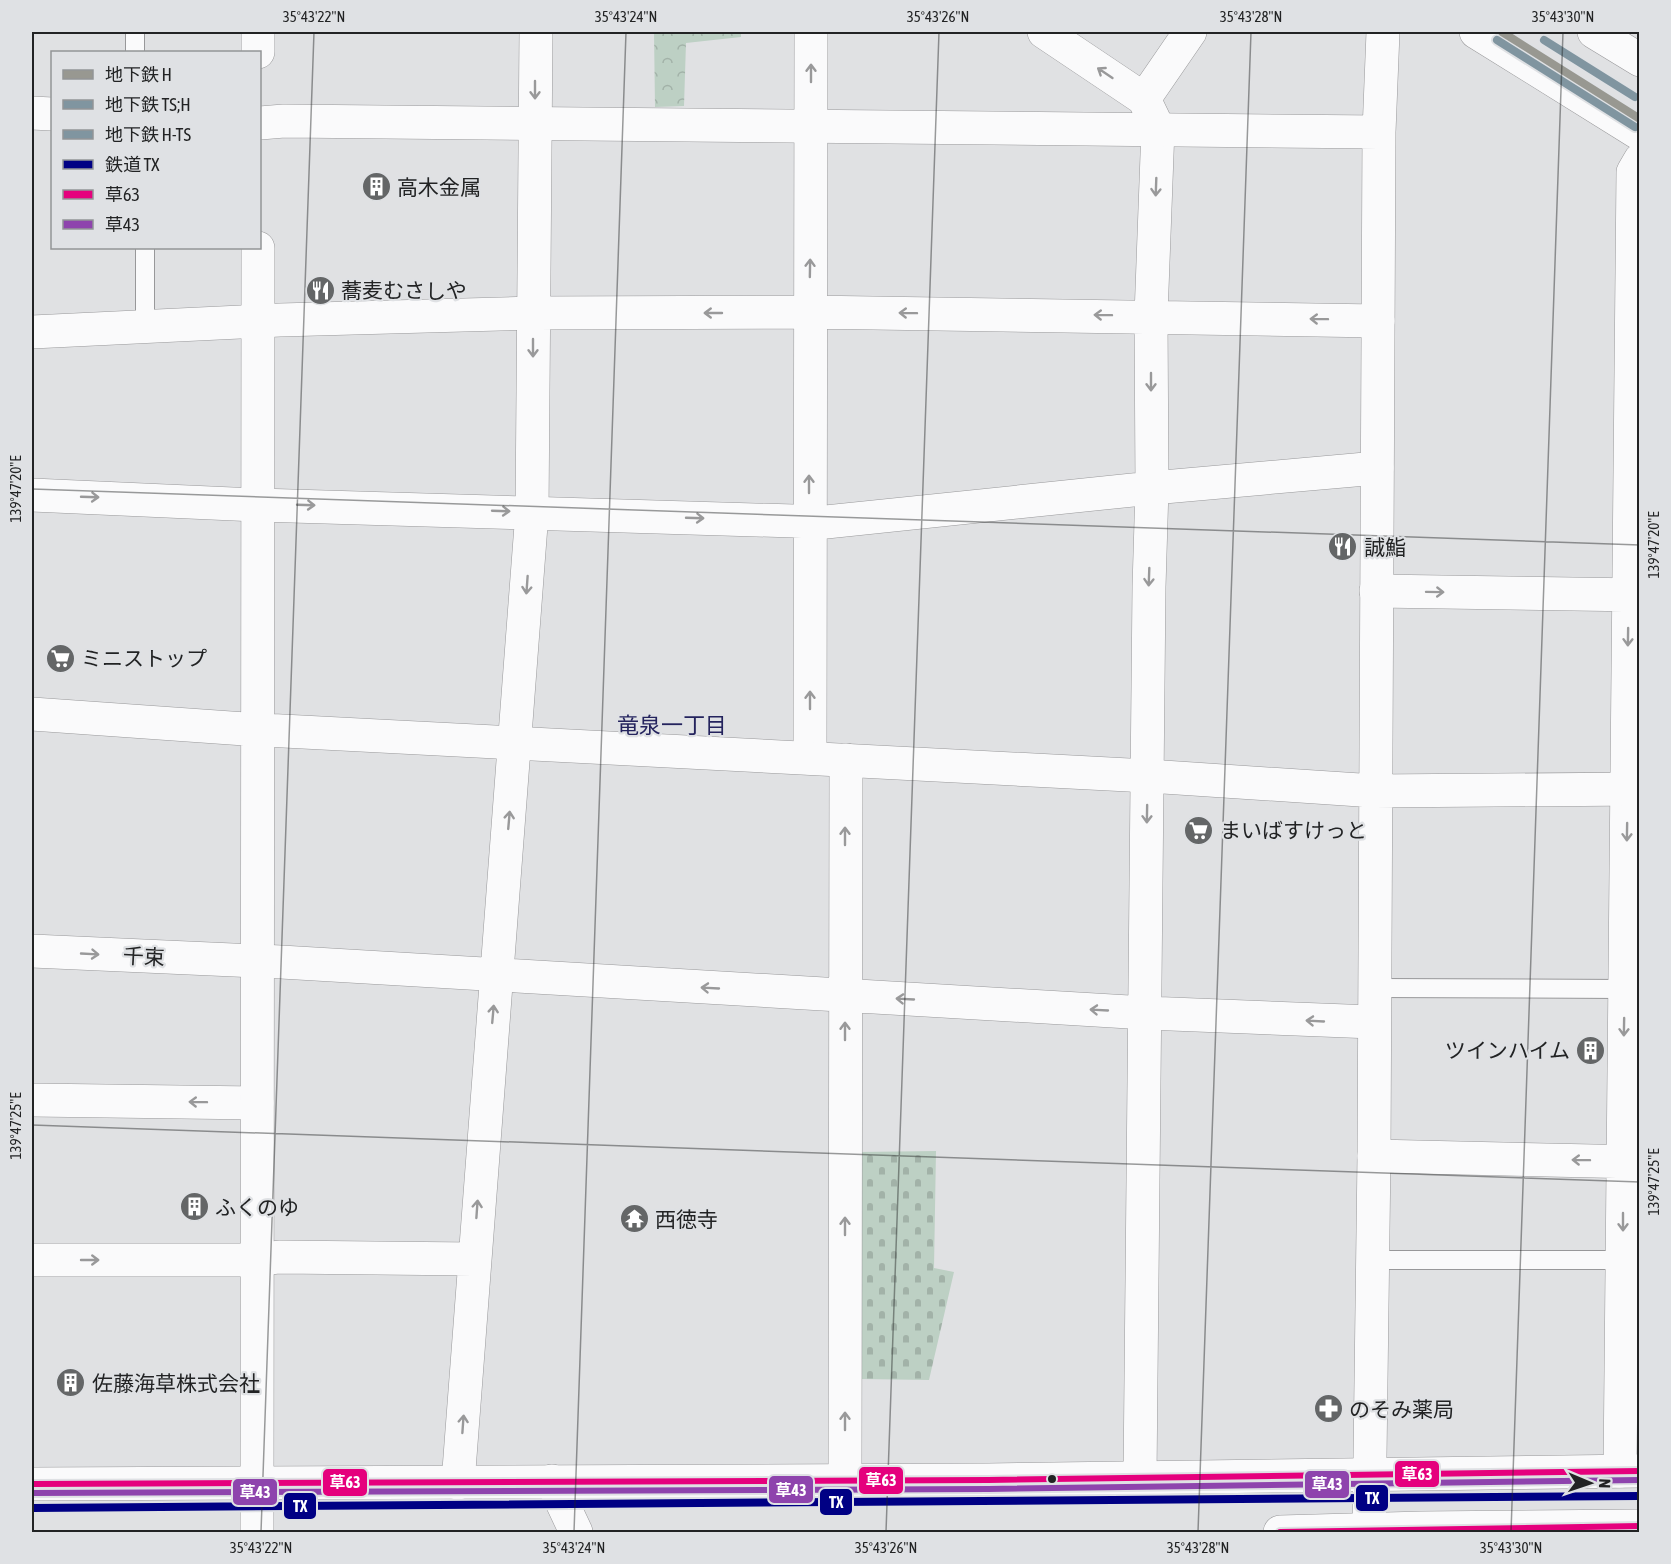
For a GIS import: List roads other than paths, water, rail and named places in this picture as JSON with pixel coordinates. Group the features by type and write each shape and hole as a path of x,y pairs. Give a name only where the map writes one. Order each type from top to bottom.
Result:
{"main road":[{"path":"258,32 258,51"},
{"path":"458,1482 532,512 536,32"},
{"path":"810,758 811,32"},
{"path":"1044,32 1144,99 1158,128 1151,316 1152,488 1140,1478"},
{"path":"1144,99 1190,32"},
{"path":"1369,1531 1374,1156 1379,132 1383,32"},
{"path":"1476,32 1640,134"},
{"path":"1594,32 1637,54"},
{"path":"32,113 51,114"},
{"path":"261,123 284,121 811,125 1379,132"},
{"path":"32,1484 256,1485 552,1481 1369,1477 1630,1471 1631,1162 1625,989 1633,789 1633,171 1640,160"},
{"path":"257,1533 258,249"},
{"path":"32,332 534,313 809,312 1378,321"},
{"path":"32,495 258,505 809,522 1377,468"},
{"path":"1376,591 1634,595"},
{"path":"32,714 258,729 1148,776 1375,791 1633,789"},
{"path":"845,1480 846,760"},
{"name":"千束","path":"32,951 1146,1013 1373,1022"},
{"path":"32,1100 257,1103"},
{"path":"1374,1156 1631,1162"},
{"path":"32,1260 257,1260 279,1257 474,1259"},
{"path":"552,1481 576,1533"},
{"path":"1280,1533 1640,1526"}],"lane":[{"path":"135,32 135,51"},
{"path":"145,249 145,328"},
{"path":"1374,988 1625,989"},
{"path":"1371,1260 1631,1260"}],"metro line":[{"name":"H","path":"1502,32 1640,119"},
{"name":"TS;H","path":"1497,40 1635,127"},
{"name":"H-TS","path":"1544,40 1635,97"}],"rail line":[{"name":"TX","path":"32,1508 1640,1496"}],"place":[{"name":"高木金属","path":"376,187"},
{"name":"蕎麦むさしや","path":"320,290"},
{"name":"誠鮨","path":"1343,547"},
{"name":"ミニストップ","path":"60,658"},
{"name":"まいばすけっと","path":"1199,830"},
{"name":"ツインハイム","path":"1591,1050"},
{"name":"ふくのゆ","path":"194,1207"},
{"name":"西徳寺","path":"634,1219"},
{"name":"佐藤海草株式会社","path":"71,1383"},
{"name":"のそみ薬局","path":"1328,1409"}],"district":[{"name":"竜泉一丁目","path":"672,725"}]}
